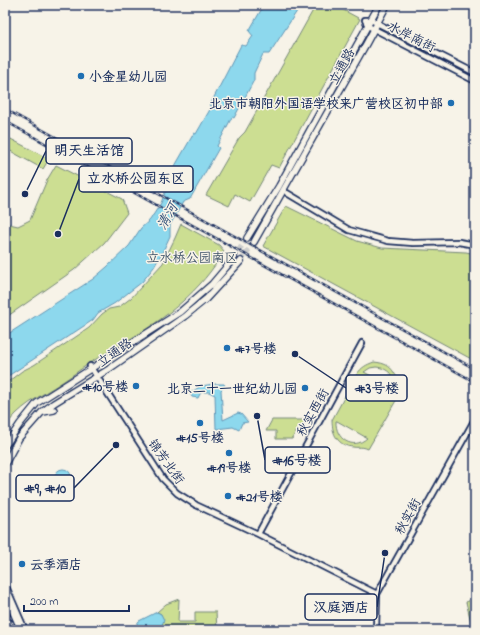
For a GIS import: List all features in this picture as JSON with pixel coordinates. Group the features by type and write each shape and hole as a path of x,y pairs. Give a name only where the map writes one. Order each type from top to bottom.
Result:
{"main road":[{"name":"立通路","path":"248,238 279,186 379,5"},
{"name":"立通路","path":"254,242 387,5"},
{"path":"340,91 348,86"},
{"path":"315,121 317,107"},
{"name":"立通路","path":"5,446 37,403 91,367 180,312 212,284 234,258"},
{"name":"立通路","path":"5,464 19,438 42,412 97,377 185,316 206,298 241,261"},
{"path":"191,317 198,305"},
{"path":"42,412 54,410"},
{"path":"5,594 21,630"}],"street":[{"name":"水岸南街","path":"370,23 377,23 475,73"},
{"name":"水岸南街","path":"370,23 374,29 475,81"},
{"path":"287,193 349,230 388,241 459,242 475,245"},
{"name":"秋实西街","path":"258,534 362,343"},
{"name":"锦芳北街","path":"91,367 163,478 178,493 196,505 258,534 377,594"},
{"name":"秋实街","path":"376,630 377,594 475,418"},
{"path":"5,584 25,630"}],"green space":[{"path":"316,5 334,5 360,19 279,168 271,165 250,202 235,194 229,206 206,195 239,138 245,132"},
{"path":"5,136 49,159 43,169 5,148"},
{"path":"56,165 122,199 127,213 104,243 74,270 5,318 5,223 18,226 30,220 47,180"},
{"path":"286,206 357,241 382,248 466,252 475,254 475,361 263,246"},
{"name":"立水桥公园南区","path":"181,224 219,245 224,251 205,279 168,314 30,402 16,414 5,428 5,384 22,371 34,365 89,328 109,309 119,307 131,298 163,263"},
{"path":"374,362 387,365 397,378 405,385 368,449 348,446 340,442 337,438 333,430 332,420 357,374 366,365","holes":["376,367 384,369 390,373 394,380 394,388 364,372 370,368","337,421 367,438 362,442 356,443 346,441 338,433"]},
{"path":"272,420 306,420 300,431 296,431 292,439 276,439 276,431 266,431"},
{"path":"179,599 178,622 195,622 195,612 216,612 217,630 160,630 161,614 157,612 166,604"},
{"path":"475,600 475,630 473,630 466,602"}],"water":[{"name":"清河","path":"264,5 301,5 269,54 263,54 254,73 254,80 217,146 219,148 190,199 183,202 170,225 170,236 154,267 142,282 115,303 98,313 93,320 5,378 5,336 93,279 129,246 141,228 150,220 161,203 175,166 212,106 210,105 241,45 246,46 253,36 249,31"},
{"path":"224,384 225,386 221,390 223,420 238,413 241,414 248,422 242,423 239,430 233,427 216,429 215,395 209,392 201,392 198,398 192,397 190,393 201,386"},
{"path":"63,469 70,474 71,477 66,484 63,485 56,480 55,477 60,470"},
{"path":"157,612 161,614 164,620 160,630 136,630 136,625 139,621"}],"tunnel":[{"path":"234,258 247,238"},
{"path":"241,261 254,242"}],"railway":[{"path":"5,109 475,369"},
{"path":"5,121 475,382"},
{"path":"5,605 16,630"}],"place":[{"name":"小金星幼儿园","path":"81,76"},
{"name":"北京市朝阳外国语学校来广营校区初中部","path":"451,103"},
{"name":"明天生活馆","path":"25,194"},
{"name":"立水桥公园东区","path":"58,234"},
{"name":"#7号楼","path":"227,348"},
{"name":"#3号楼","path":"295,354"},
{"name":"#10号楼","path":"136,386"},
{"name":"北京二十一世纪幼儿园","path":"305,388"},
{"name":"#16号楼","path":"257,416"},
{"name":"#15号楼","path":"200,423"},
{"name":"#9, #10","path":"116,445"},
{"name":"#19号楼","path":"229,453"},
{"name":"#21号楼","path":"228,496"},
{"name":"汉庭酒店","path":"385,553"},
{"name":"云季酒店","path":"22,564"}]}
